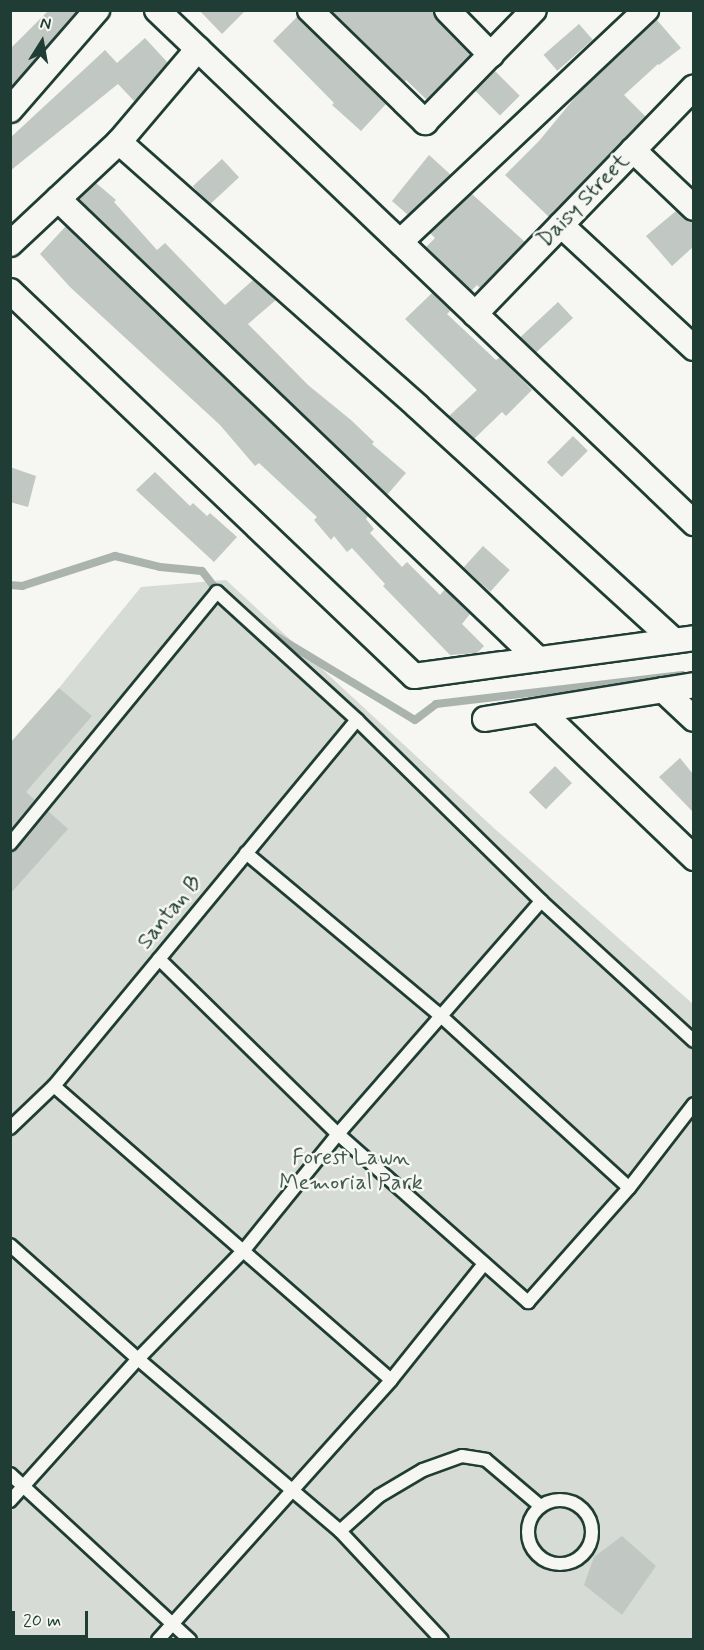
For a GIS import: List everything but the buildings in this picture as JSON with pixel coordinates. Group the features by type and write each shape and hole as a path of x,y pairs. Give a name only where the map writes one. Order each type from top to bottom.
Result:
{"street":[{"path":"10,110 97,10"},
{"path":"157,10 401,241 693,523"},
{"path":"310,10 425,122 534,10"},
{"path":"447,10 491,55"},
{"path":"401,241 646,10"},
{"path":"12,240 119,142 198,49"},
{"name":"Daisy Street","path":"475,314 693,87"},
{"path":"119,142 684,639"},
{"path":"633,150 693,208"},
{"path":"58,199 538,659"},
{"path":"561,225 693,348"},
{"path":"10,291 414,676 684,639"},
{"path":"485,720 693,685"},
{"path":"663,690 693,719"},
{"path":"542,712 693,858"}],"lane":[{"path":"10,844 217,592 357,720 541,901 693,1041"},
{"name":"Santan B","path":"10,1128 54,1086 357,720"},
{"path":"246,853 442,1017 629,1188"},
{"path":"10,1501 138,1359 244,1250 338,1134 541,901"},
{"path":"159,958 338,1134 528,1302 629,1188 693,1104"},
{"path":"54,1086 391,1380"},
{"path":"10,1245 138,1359 340,1531 442,1640"},
{"path":"158,1640 290,1490 391,1380 484,1263"},
{"path":"340,1531 379,1496 423,1470 462,1456 486,1460 539,1505"},
{"path":"10,1474 174,1622 190,1640"},
{"path":"565,1498 587,1512 594,1536 580,1558 555,1565 533,1552 526,1527 539,1505 565,1498"}],"green space":[{"name":"Forest Lawn Memorial Park","path":"226,580 496,830 693,1004 693,1639 11,1640 11,747 141,587"}],"waterway":[{"path":"10,585 22,586 115,556 160,567 202,571 220,594"},
{"path":"264,629 415,720 436,704 682,675"}]}
